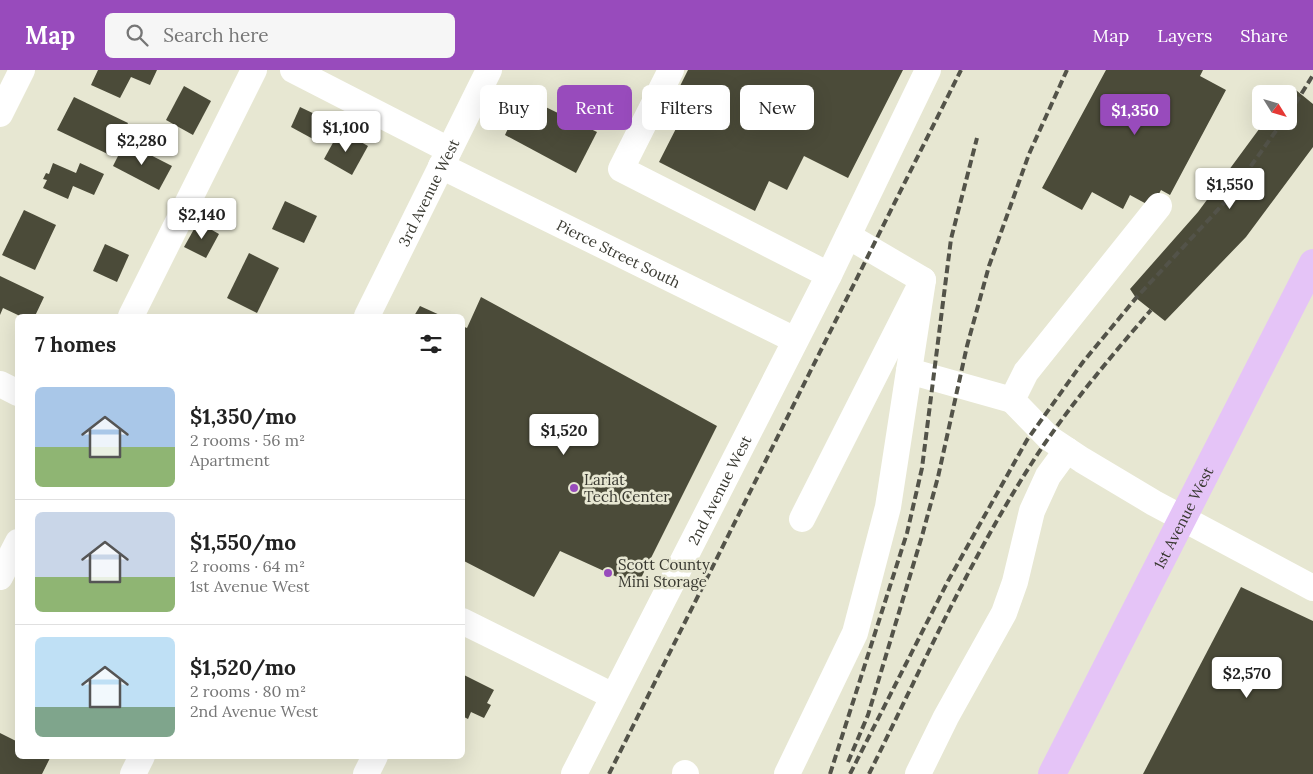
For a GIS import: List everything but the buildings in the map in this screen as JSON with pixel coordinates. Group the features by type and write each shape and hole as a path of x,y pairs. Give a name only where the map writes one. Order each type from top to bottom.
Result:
{"main road":[{"name":"1st Avenue West","path":"1052,774 1313,263"}],"street":[{"path":"0,114 22,70"},
{"path":"132,314 254,70"},
{"name":"Pierce Street South","path":"293,70 445,158 795,340"},
{"name":"3rd Avenue West","path":"368,314 489,70"},
{"path":"671,70 621,170 829,275"},
{"name":"2nd Avenue West","path":"574,774 829,275 928,70"},
{"path":"1012,400 1026,372 1159,206"},
{"path":"848,236 923,280"},
{"path":"787,774 855,633 888,507 923,280"},
{"path":"802,519 923,280"},
{"path":"909,371 1012,400 1037,427 1067,450 1182,518 1313,588"},
{"path":"0,384 15,392"},
{"path":"918,774 946,717 1004,613 1016,582 1032,511 1048,476 1067,450"},
{"path":"0,577 15,548"},
{"path":"465,622 613,696"},
{"path":"132,774 140,759"},
{"path":"366,774 374,759"}],"railway":[{"path":"609,774 961,70"},
{"path":"848,762 868,715 922,536 938,477 967,346 989,266 1029,154 1067,70"},
{"path":"1298,99 1313,75"},
{"path":"850,774 948,581 1027,440 1083,362 1136,298 1226,201 1277,130"},
{"path":"830,774 907,533 922,468 951,239 977,138"},
{"path":"869,774 972,566 1018,485 1068,411 1151,310"}],"place":[{"name":"Lariat Tech Center","path":"574,488"},
{"name":"Scott County Mini Storage","path":"608,573"}]}
